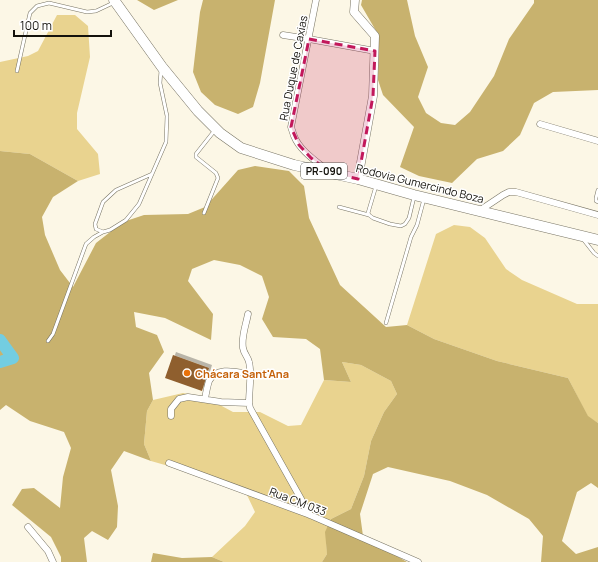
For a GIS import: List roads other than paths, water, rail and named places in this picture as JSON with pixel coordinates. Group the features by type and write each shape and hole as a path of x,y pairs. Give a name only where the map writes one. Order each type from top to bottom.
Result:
{"main road":[{"name":"Rodovia Gumercindo Boza","path":"114,1 162,67 198,111 220,133 241,148 294,164 598,240"}],"street":[{"name":"Rua Duque de Caxias","path":"316,0 291,127 298,145 311,158 331,173"},
{"path":"354,0 354,12 375,36 373,96 358,180"},
{"path":"283,35 375,51"},
{"path":"540,124 598,141"},
{"path":"479,211 503,195 509,192 516,192 598,215"},
{"path":"248,314 243,338 243,348 249,361 250,408 310,515"},
{"path":"205,399 210,380 213,375 224,371 250,374"},
{"path":"170,416 171,409 179,399 188,397 221,402 249,403"},
{"name":"Rua CM 033","path":"169,463 310,515 418,562"},
{"path":"28,527 48,551 54,562"}],"lane":[{"path":"17,71 30,13 37,6 49,3 87,12 96,11 114,1"},
{"path":"48,342 53,334 86,244 94,237 110,230 126,220 139,204 166,142 167,116 160,82 162,67"},
{"path":"204,213 218,178 216,173 196,157 196,154 216,129"},
{"path":"103,232 96,229 95,224 103,202 116,190 152,174"},
{"path":"369,215 368,213 376,184"},
{"path":"598,190 596,198 596,201 598,202"},
{"path":"339,207 369,215 390,224 401,226 405,224 409,218 419,196"},
{"path":"386,323 411,237 417,225 419,196"},
{"path":"581,236 598,256"}],"waterway":[{"path":"0,340 13,358 0,362"}],"place":[{"name":"Chácara Sant'Ana","path":"187,373"}]}
